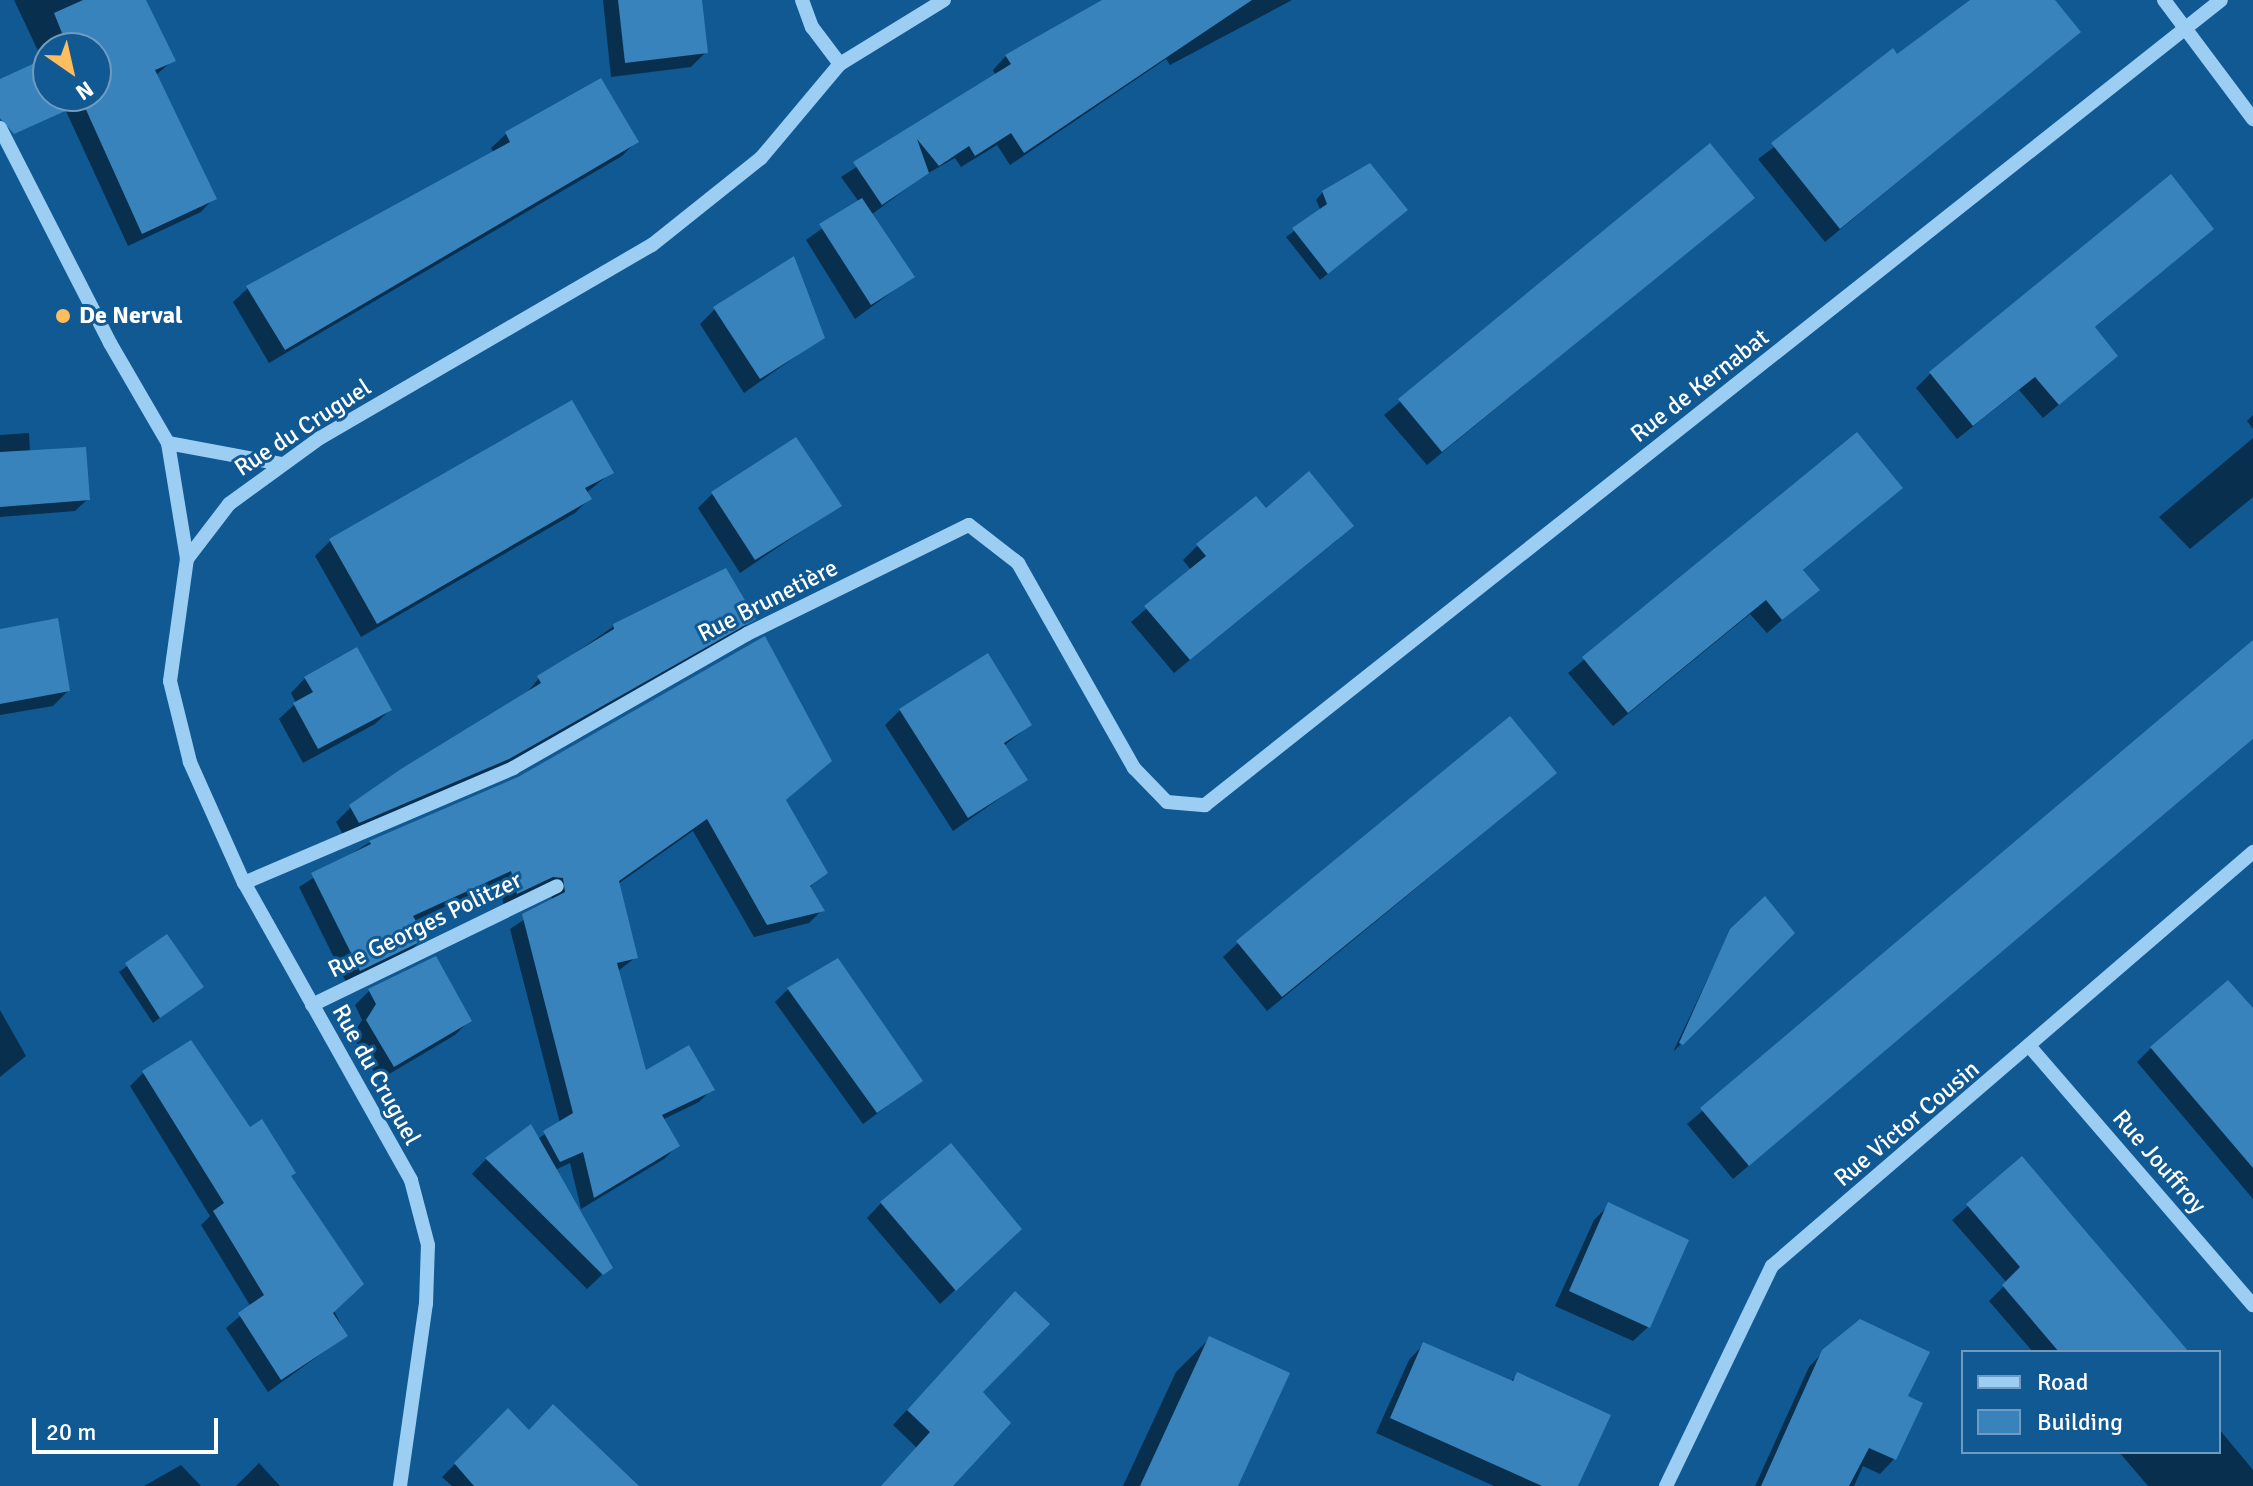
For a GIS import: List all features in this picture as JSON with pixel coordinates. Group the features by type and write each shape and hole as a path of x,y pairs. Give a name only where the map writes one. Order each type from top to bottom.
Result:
{"street":[{"path":"802,0 812,27 840,64"},
{"name":"Rue du Cruguel","path":"400,1486 426,1304 428,1245 411,1180 244,883 190,762 170,681 187,559 229,504 281,464 652,245 761,158 840,64 944,0"},
{"path":"2164,0 2183,31 2253,119"},
{"name":"Rue de Kernabat","path":"1205,805 2221,0"},
{"path":"0,128 110,343 168,443 187,559"},
{"path":"168,443 281,464"},
{"name":"Rue Brunetière","path":"244,883 513,768 747,634 969,525 1018,563 1134,768 1167,802 1205,805"},
{"name":"Rue Victor Cousin","path":"1666,1486 1772,1266 2031,1048 2253,852"},
{"name":"Rue Georges Politzer","path":"312,1005 557,886"},
{"name":"Rue Jouffroy","path":"2031,1048 2253,1305"}],"building":[{"path":"83,0 146,0 176,61 155,70 217,199 142,234 87,112 112,112 112,32 62,32 54,13"},
{"path":"618,0 702,0 708,53 625,63"},
{"path":"1102,0 1252,0 1024,153 1011,133 975,156 969,146 939,166 917,139 929,173 882,205 853,162 1011,64 1005,55"},
{"path":"1970,0 2055,0 2081,32 1840,229 1771,143 1893,48 1897,54"},
{"path":"32,64 32,112 63,112 14,134 0,118 0,79"},
{"path":"601,78 639,142 285,350 246,286 510,142 505,132"},
{"path":"1710,143 1755,198 1442,452 1398,399"},
{"path":"1370,163 1408,210 1328,274 1292,228 1327,204 1322,191"},
{"path":"2171,174 2214,229 2095,327 2118,356 2059,405 2035,377 1973,426 1929,372"},
{"path":"862,198 915,277 871,305 819,224"},
{"path":"794,256 825,338 760,379 713,307"},
{"path":"572,400 614,473 585,488 592,499 377,624 329,539"},
{"path":"1857,432 1903,488 1803,570 1820,590 1782,620 1766,600 1628,713 1582,657"},
{"path":"796,437 842,506 755,560 711,492"},
{"path":"86,447 90,500 0,507 0,452"},
{"path":"1309,471 1354,526 1190,660 1144,606 1206,556 1196,544 1256,496 1266,508"},
{"path":"726,568 756,619 509,759 359,823 349,805 401,769 541,683 537,676 614,629 613,624"},
{"path":"58,618 70,691 0,704 0,629"},
{"path":"765,636 832,761 786,800 828,873 810,886 825,911 767,925 707,819 619,881 638,958 617,963 646,1070 689,1045 715,1090 662,1115 680,1146 594,1198 583,1152 560,1162 543,1131 573,1113 522,914 565,892 563,878 553,877 517,894 511,871 413,916 426,939 360,971 311,873 371,844 369,841 518,777"},
{"path":"2253,640 2253,739 1749,1166 1700,1108"},
{"path":"357,647 392,710 318,749 293,703 313,692 304,677"},
{"path":"988,653 1032,725 1004,743 1028,780 968,818 899,709"},
{"path":"1510,716 1557,773 1282,997 1236,941"},
{"path":"1765,896 1795,933 1683,1045 1679,1043 1730,929"},
{"path":"167,934 204,987 160,1018 125,963"},
{"path":"436,956 472,1021 394,1067 366,1020 376,1004 368,989"},
{"path":"838,958 923,1081 877,1113 787,988"},
{"path":"2228,980 2253,1008 2253,1168 2150,1047"},
{"path":"191,1040 250,1127 262,1119 296,1173 291,1176 364,1284 333,1313 348,1336 281,1380 238,1313 264,1295 213,1211 224,1203 142,1071"},
{"path":"531,1124 613,1268 603,1275 485,1158"},
{"path":"951,1143 1022,1229 956,1291 880,1202"},
{"path":"2022,1156 2187,1350 2057,1350 2002,1285 2020,1267 1966,1204"},
{"path":"1608,1202 1689,1240 1650,1328 1569,1291"},
{"path":"1015,1291 1050,1324 983,1392 1011,1423 953,1486 881,1486 930,1432 907,1410"},
{"path":"1860,1319 1930,1352 1908,1396 1923,1403 1896,1460 1869,1448 1849,1486 1761,1486 1822,1350"},
{"path":"1209,1336 1290,1373 1238,1486 1140,1486"},
{"path":"1423,1342 1513,1381 1517,1372 1611,1415 1578,1486 1542,1486 1390,1418"},
{"path":"553,1404 639,1486 474,1486 454,1463 508,1408 529,1430"}],"place":[{"name":"De Nerval","path":"63,316"}]}
